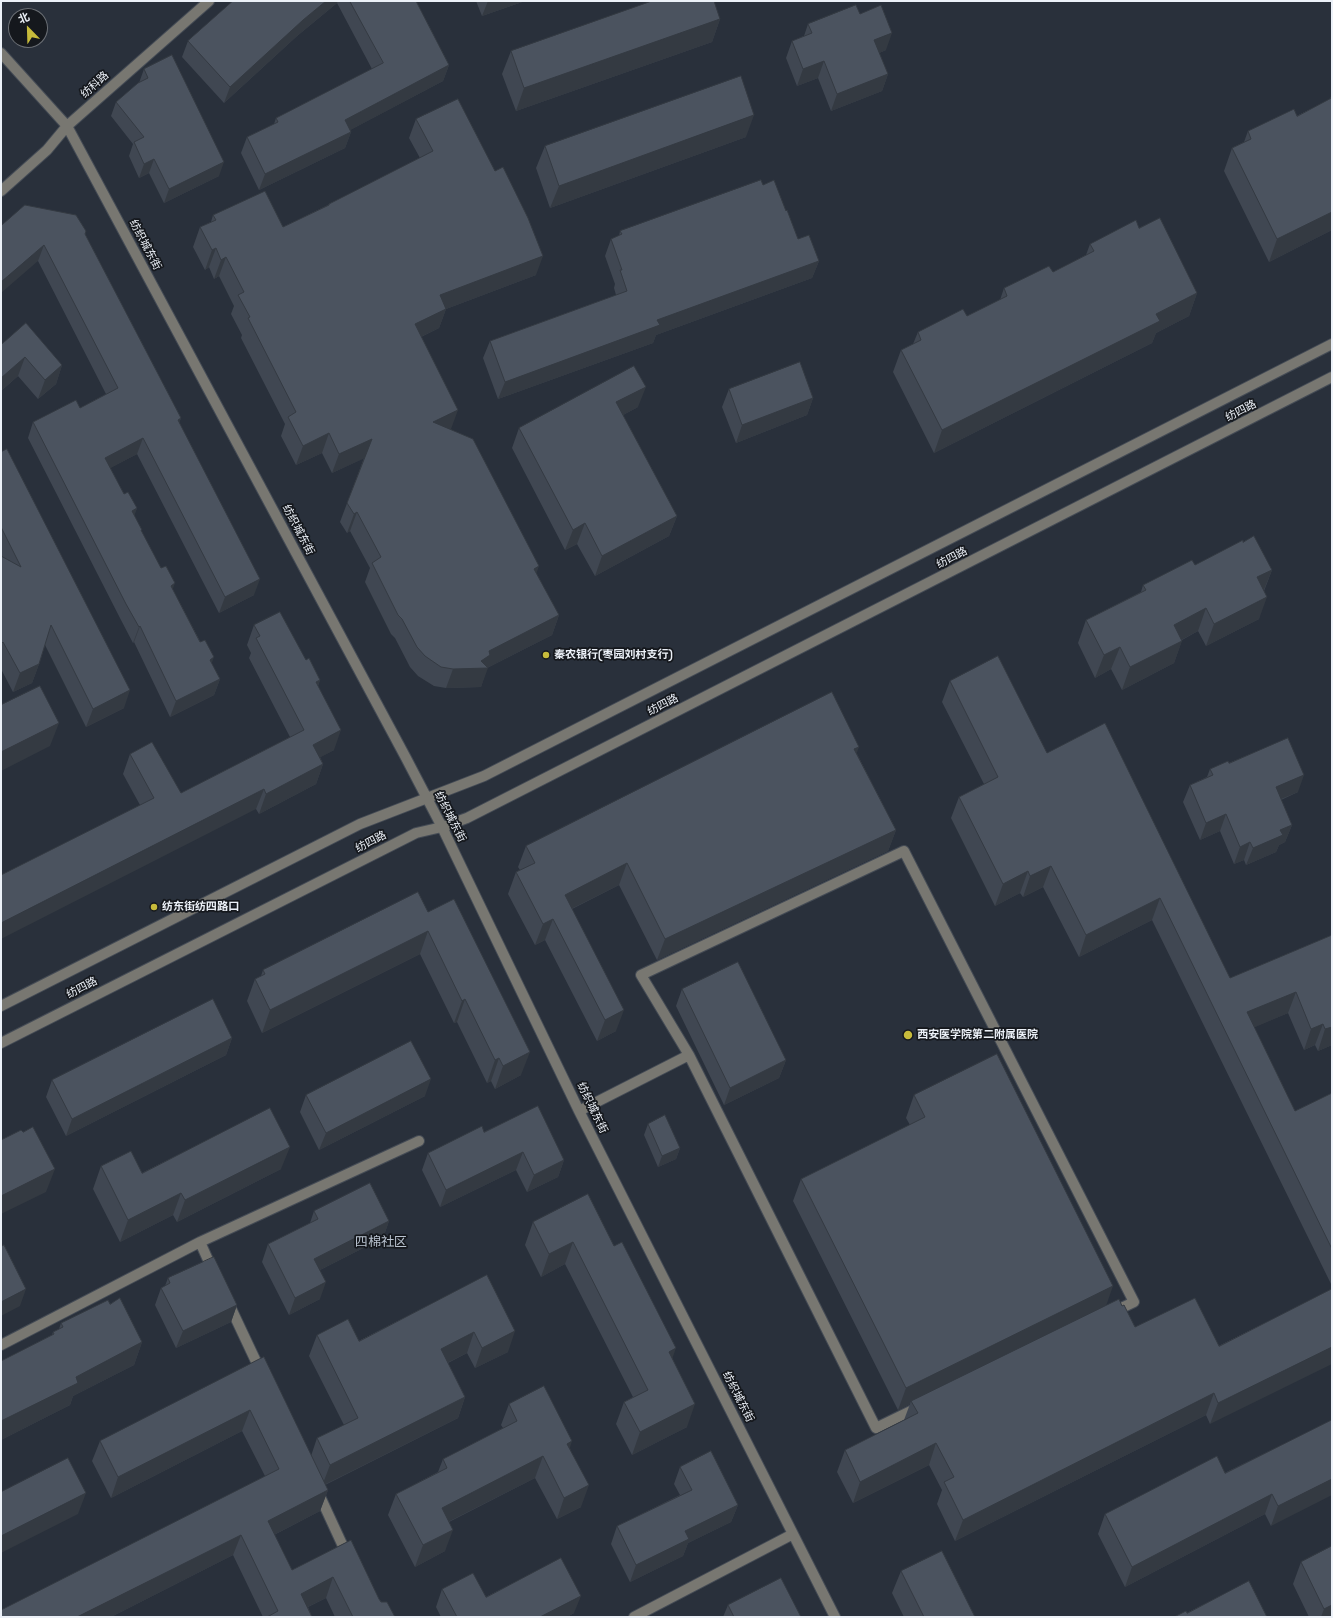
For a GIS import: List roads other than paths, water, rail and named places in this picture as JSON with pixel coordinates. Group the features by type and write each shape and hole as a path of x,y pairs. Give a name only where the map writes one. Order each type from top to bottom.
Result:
{"street":[{"name":"纺科路","path":"1,191 47,150 68,126 209,1"},
{"name":"纺织城东街","path":"1,53 68,126 427,798 579,1110 835,1617"},
{"name":"纺四路","path":"1,1006 360,824 484,776 1332,344"},
{"name":"纺四路","path":"1,1043 416,833 442,828 467,818 1332,377"},
{"path":"926,1404 876,1428 689,1055 642,975 904,851 1134,1302 1105,1316"},
{"path":"579,1110 689,1055"},
{"path":"1,1345 200,1242 419,1141"},
{"path":"200,1242 217,1278"},
{"path":"224,1292 264,1379"},
{"path":"312,1480 353,1566"},
{"path":"634,1617 794,1534"}],"place":[{"name":"秦农银行(枣园刘村支行)","path":"546,655"},
{"name":"纺东街纺四路口","path":"154,907"},
{"name":"西安医学院第二附属医院","path":"908,1035"}],"district":[{"name":"四棉社区","path":"381,1242"}]}
